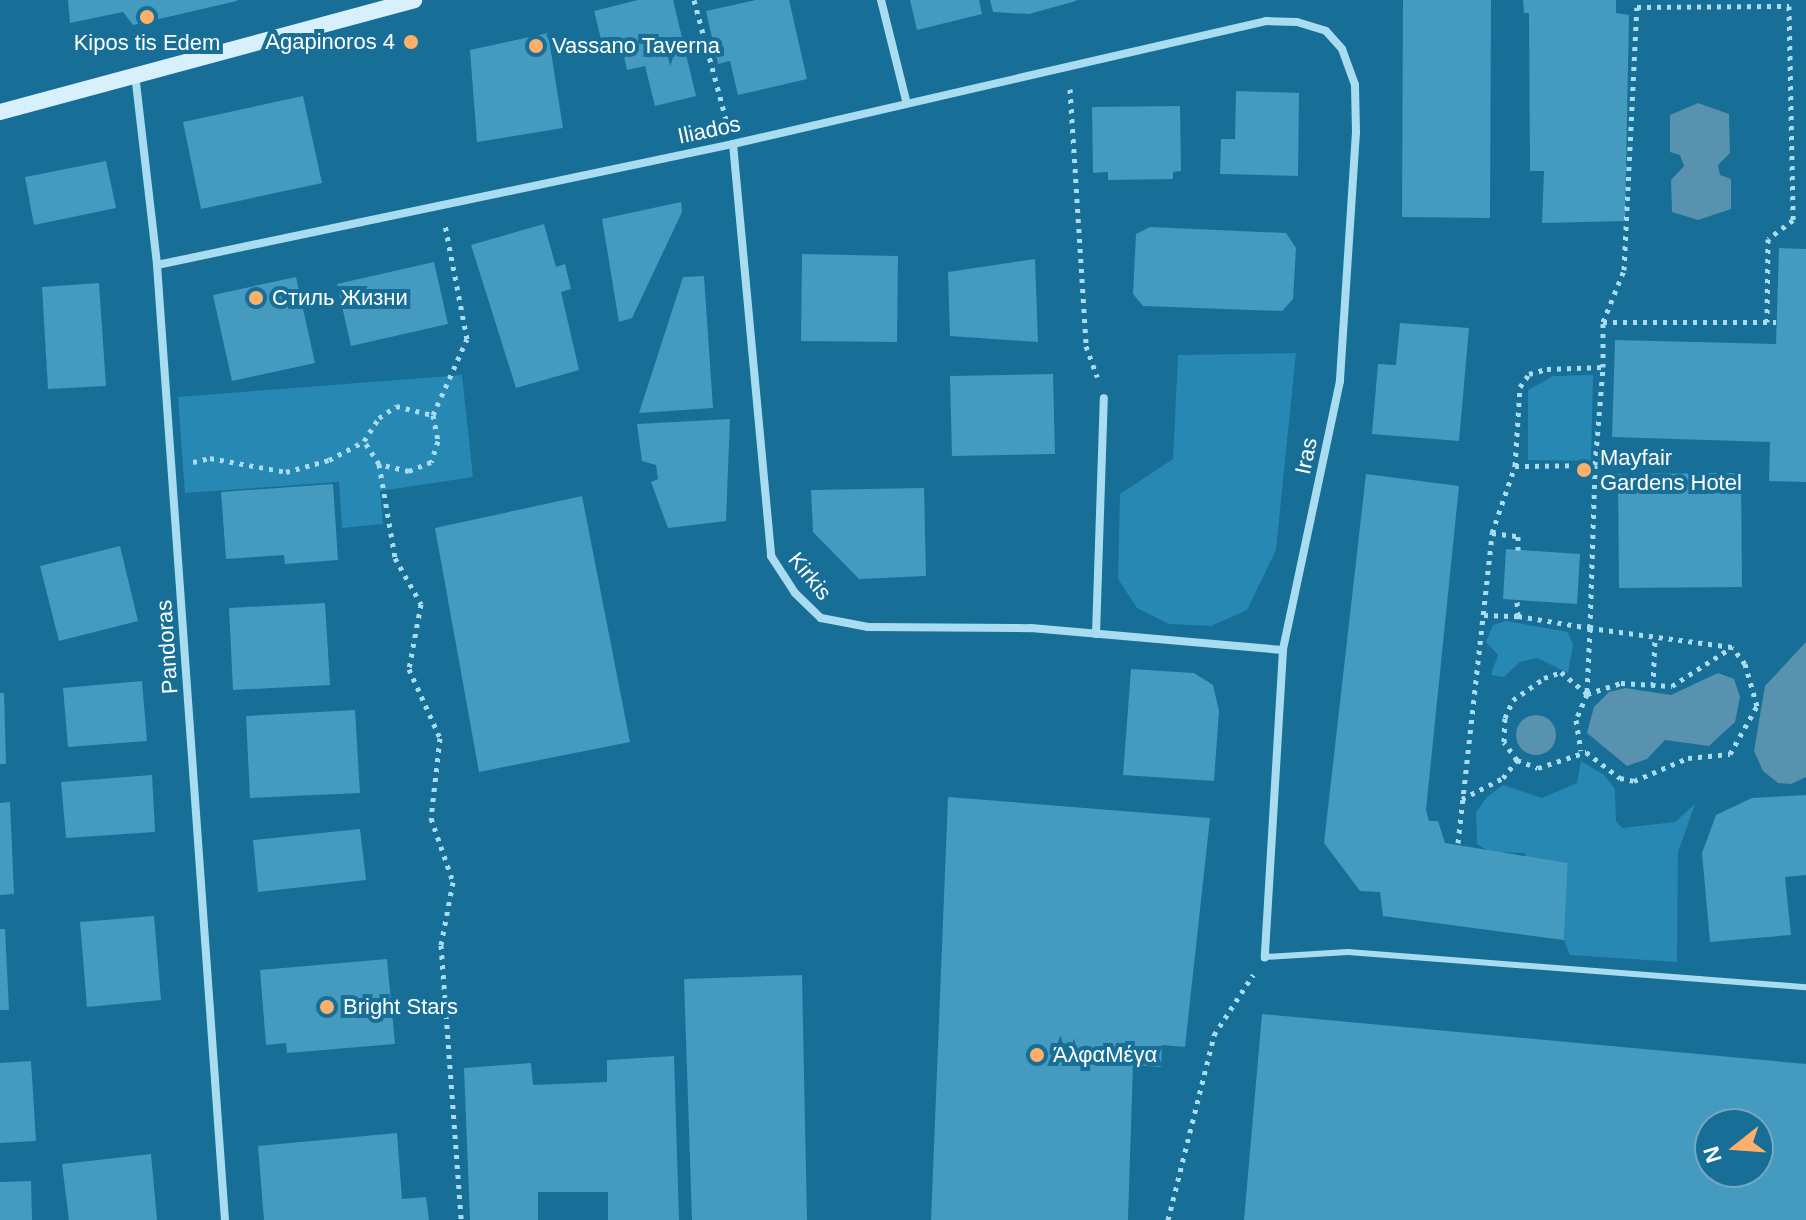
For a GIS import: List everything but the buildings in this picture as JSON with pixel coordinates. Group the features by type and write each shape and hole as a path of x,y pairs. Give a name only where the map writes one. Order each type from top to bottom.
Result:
{"main road":[{"path":"0,112 414,0"}],"street":[{"path":"881,0 906,100"},
{"name":"Iliados","path":"157,265 733,144 906,100 1266,21"},
{"name":"Iras","path":"1265,957 1283,650 1340,381 1356,132 1355,85 1342,49 1326,31 1297,22 1266,21"},
{"name":"Pandoras","path":"135,73 157,265 225,1220"},
{"name":"Kirkis","path":"733,144 764,515 771,556 795,593 821,618 868,627 1096,634 1283,650"},
{"path":"1096,634 1104,398"}],"lane":[{"path":"1265,957 1348,952 1806,987"}],"path":[{"path":"694,0 733,144"},
{"path":"1581,751 1576,720 1587,694 1603,322 1624,270 1629,223 1637,7 1789,6 1793,220 1768,239 1767,322"},
{"path":"1069,64 1086,346 1104,398"},
{"path":"379,464 409,471 431,462 438,441 433,415 467,339 440,205"},
{"path":"1603,322 1776,322"},
{"path":"1458,843 1492,533 1515,466 1520,387 1529,374 1603,367"},
{"path":"172,468 210,458 286,472 329,460 364,441 379,418 396,406 433,415"},
{"path":"364,441 379,464 395,558 421,604 409,669 440,738 431,818 453,882 441,945 461,1220"},
{"path":"1515,466 1595,465"},
{"path":"1492,533 1518,536 1518,550"},
{"path":"1517,600 1518,616"},
{"path":"1484,615 1518,616 1655,639 1732,647 1745,664 1757,706 1730,754 1664,765 1634,781 1620,778 1602,760 1581,751 1538,768 1517,760 1504,742 1513,700 1561,672 1587,694"},
{"path":"1653,686 1655,639"},
{"path":"1587,694 1621,683 1672,686 1732,647"},
{"path":"1462,799 1503,778 1517,760"},
{"path":"1168,1220 1214,1035 1265,957"}],"shaded area":[{"path":"1698,103 1729,114 1730,153 1718,165 1720,175 1731,179 1731,209 1698,220 1672,212 1671,180 1684,166 1680,155 1670,152 1670,115"},
{"path":"1296,353 1276,550 1247,610 1211,626 1169,624 1137,608 1118,579 1120,494 1173,459 1178,355"},
{"path":"462,375 473,477 380,491 383,524 342,528 339,482 185,493 178,397"},
{"path":"1593,375 1591,461 1528,460 1528,390 1553,376"},
{"path":"1506,621 1568,632 1573,645 1568,673 1537,658 1520,662 1504,677 1491,675 1498,655 1486,642 1493,625"},
{"path":"1806,642 1806,777 1791,784 1778,783 1763,771 1754,751 1765,686"},
{"path":"1718,673 1734,679 1740,697 1735,722 1709,746 1665,740 1647,759 1627,766 1587,733 1594,707 1609,692 1625,688 1671,695"},
{"path":"1536,715 1550,721 1556,735 1550,749 1536,755 1522,749 1516,735 1522,721"},
{"path":"1581,761 1604,775 1615,789 1616,821 1622,828 1675,822 1695,804 1678,852 1677,962 1570,955 1564,940 1568,863 1529,860 1524,853 1490,852 1477,844 1476,812 1487,797 1503,785 1542,798 1577,783"}],"place":[{"name":"Kipos tis Edem","path":"147,17"},
{"name":"Agapinoros 4","path":"411,42"},
{"name":"Vassano Taverna","path":"536,46"},
{"name":"Стиль Жизни","path":"256,298"},
{"name":"Mayfair Gardens Hotel","path":"1584,470"},
{"name":"Bright Stars","path":"327,1007"},
{"name":"ΆλφαΜέγα","path":"1037,1055"}]}
